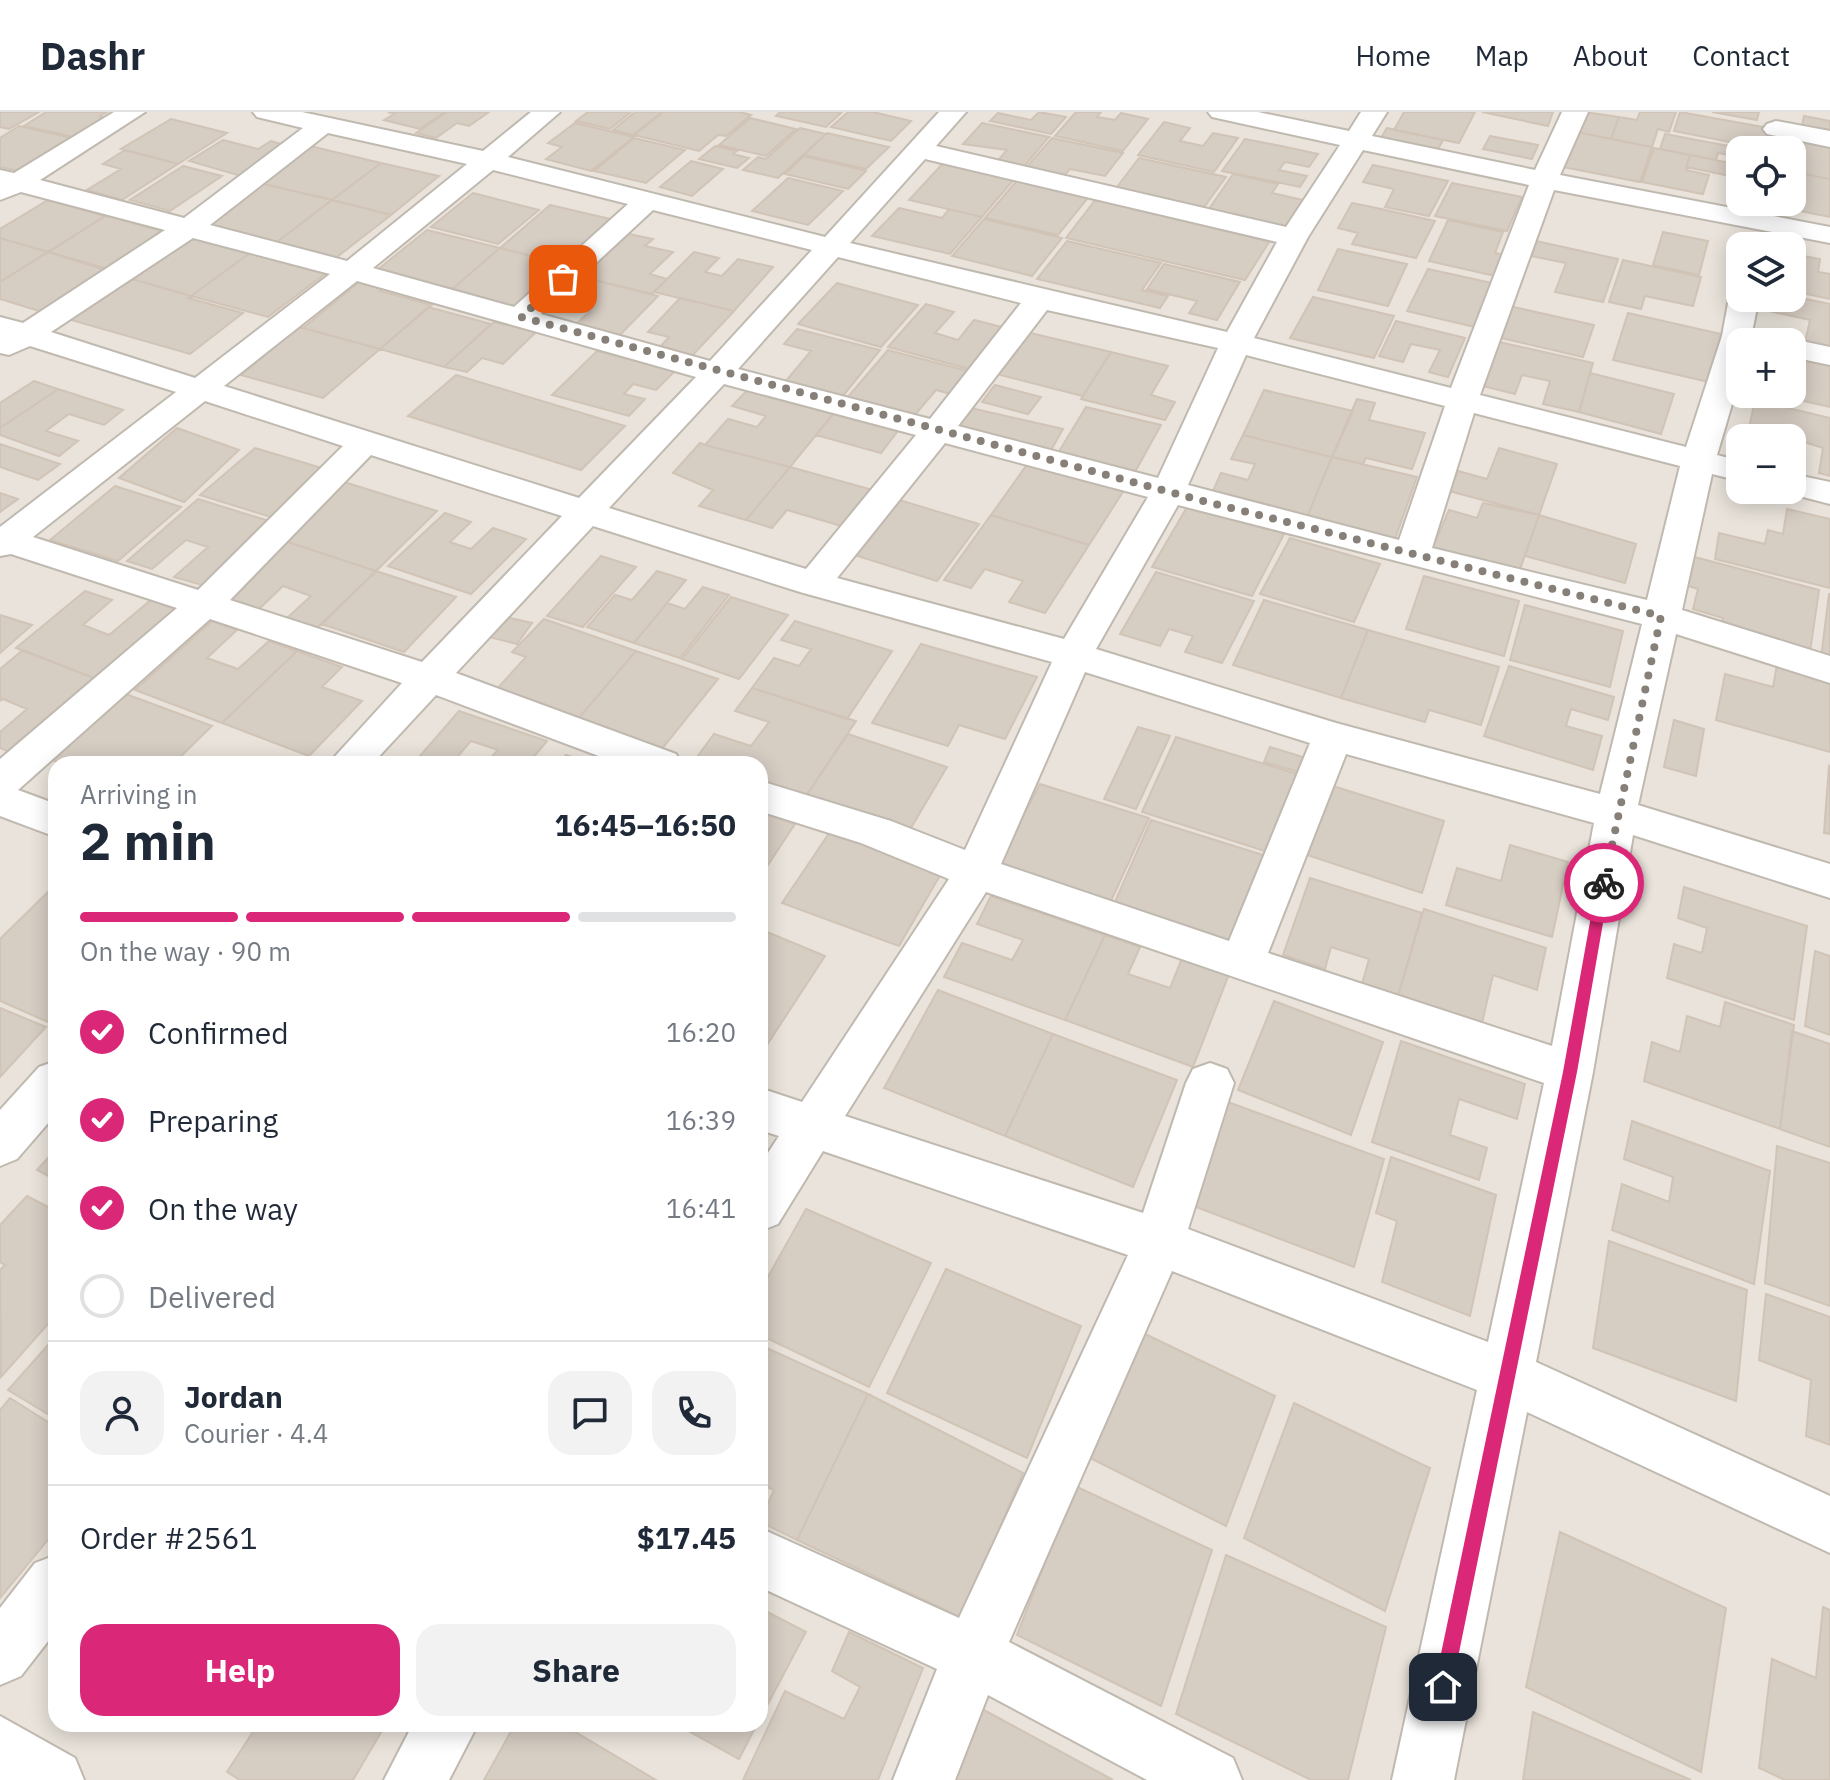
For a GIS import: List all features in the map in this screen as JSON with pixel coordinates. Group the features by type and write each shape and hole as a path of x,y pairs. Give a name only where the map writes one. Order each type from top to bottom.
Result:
{"street":[{"path":"6,185 132,112"},
{"path":"266,112 487,160 829,248 1236,343 1719,466"},
{"path":"2,541 352,271 547,112"},
{"path":"356,756 717,373 953,112"},
{"path":"1221,112 1366,126 1543,180 1830,235"},
{"path":"1412,555 1462,403 1543,180 1575,112"},
{"path":"9,338 188,228 323,125"},
{"path":"768,1195 976,872 1074,655 1168,492 1236,343 1294,237 1366,126"},
{"path":"1776,130 1830,139"},
{"path":"918,150 1294,237"},
{"path":"6,185 188,228 717,373 1168,492 1661,616 1830,670"},
{"path":"521,317 647,201"},
{"path":"813,584 1003,350 1039,299"},
{"path":"1423,1780 1570,1072 1616,814 1661,616 1719,466 1748,325"},
{"path":"9,338 196,390 813,584 1074,655 1333,736 1616,814 1830,881"},
{"path":"1806,351 1830,356"},
{"path":"0,782 203,606 365,442"},
{"path":"1806,487 1830,493"},
{"path":"2,541 430,678 640,756"},
{"path":"1242,963 1333,736"},
{"path":"768,798 876,832 976,872 1570,1072"},
{"path":"0,799 48,818"},
{"path":"924,1780 973,1655 1159,1242 1210,1083"},
{"path":"0,1144 48,1090"},
{"path":"768,1112 1159,1242 1508,1376 1830,1525"},
{"path":"768,1561 973,1655 1211,1780"},
{"path":"0,1655 48,1594"},
{"path":"415,1780 442,1732"},
{"path":"0,1747 53,1780"}],"shaded area":[{"path":"0,112 1830,112 1830,1780 0,1780"}],"building":[{"path":"0,112 39,112 9,129 0,127"},
{"path":"46,112 107,112 100,116 109,119 78,138 24,126"},
{"path":"388,112 445,112 420,129 384,120 394,114"},
{"path":"447,112 489,112 469,126 457,123 436,138 416,133"},
{"path":"588,112 631,112 610,129 576,121"},
{"path":"635,112 662,112 633,135 613,130"},
{"path":"663,112 740,112 751,115 726,136 718,135 699,151 634,135"},
{"path":"780,112 842,112 826,127 776,116"},
{"path":"848,112 873,112 911,121 891,141 831,127"},
{"path":"1039,112 1066,117 1051,134 990,121 998,113 1031,120"},
{"path":"1076,112 1101,112 1097,117 1115,120 1121,113 1148,119 1123,151 1055,136"},
{"path":"1404,112 1475,112 1459,143 1394,130"},
{"path":"1482,112 1553,112 1548,126"},
{"path":"1585,112 1619,117 1611,139 1577,132"},
{"path":"1640,112 1676,112 1669,132 1658,129 1652,147 1611,139 1619,117 1637,120"},
{"path":"1680,112 1769,128 1767,136 1726,136 1726,141 1674,131"},
{"path":"1712,112 1759,112 1757,120"},
{"path":"1804,116 1830,121 1830,136 1801,131"},
{"path":"750,118 796,129 766,156 719,145"},
{"path":"171,119 227,133 178,164 121,149"},
{"path":"1164,122 1190,128 1180,141 1203,146 1213,133 1238,138 1214,172 1138,155"},
{"path":"575,123 634,137 591,171 546,159 562,147 548,143"},
{"path":"982,123 1049,137 1022,169 996,163 1007,150 963,144"},
{"path":"19,126 72,138 20,171 0,167 0,138"},
{"path":"800,128 826,134 778,178 743,170 758,157 766,159"},
{"path":"1387,128 1443,140 1436,153 1379,141"},
{"path":"1577,132 1652,147 1640,182 1563,167"},
{"path":"827,133 889,147 866,169 804,155"},
{"path":"1665,134 1726,145 1726,154 1718,153 1716,160 1660,149"},
{"path":"1490,136 1538,145 1532,159 1483,149"},
{"path":"634,138 685,150 646,183 594,171"},
{"path":"1052,138 1123,153 1105,176 1070,169 1062,178 1024,170"},
{"path":"1806,138 1830,143 1830,179 1806,174"},
{"path":"1245,139 1318,154 1309,167 1285,162 1279,170 1307,176 1300,187 1222,171"},
{"path":"223,140 258,149 271,141 288,146 241,176 189,161"},
{"path":"310,146 381,163 332,200 259,183"},
{"path":"715,146 737,151 733,154 749,158 737,168 699,159"},
{"path":"1654,148 1690,155 1686,170 1709,175 1703,194 1642,182"},
{"path":"125,150 178,164 122,200 87,190 121,169 103,164"},
{"path":"1690,155 1726,162 1726,175 1686,167"},
{"path":"804,156 866,171 848,189 785,174"},
{"path":"1139,158 1226,177 1202,210 1114,191"},
{"path":"691,161 723,169 692,196 660,187"},
{"path":"945,161 1016,177 982,217 909,200"},
{"path":"381,163 439,176 391,215 332,200"},
{"path":"1373,165 1448,181 1429,216 1385,207 1394,189 1363,182"},
{"path":"183,166 222,176 170,211 130,200"},
{"path":"1233,174 1278,184 1272,193 1307,201 1289,232 1209,209"},
{"path":"1806,174 1830,179 1830,217 1806,212"},
{"path":"1020,177 1091,194 1058,235 985,218"},
{"path":"788,178 843,191 808,225 752,211"},
{"path":"259,183 332,200 277,242 203,223"},
{"path":"1452,183 1522,197 1507,231 1435,216"},
{"path":"473,193 539,210 498,244 431,227"},
{"path":"1096,199 1271,239 1245,280 1066,238"},
{"path":"48,200 105,216 48,252 0,238 0,229"},
{"path":"332,200 391,215 337,257 277,242"},
{"path":"1352,203 1435,221 1416,258 1352,244 1358,233 1338,228"},
{"path":"550,205 615,220 567,265 500,248"},
{"path":"899,208 942,218 949,209 982,217 950,254 872,236"},
{"path":"106,215 174,235 118,272 49,252"},
{"path":"984,219 1062,238 1032,276 952,256"},
{"path":"1448,220 1503,232 1495,253 1509,256 1500,277 1429,261"},
{"path":"427,230 500,248 450,291 376,271"},
{"path":"189,232 254,250 191,296 125,277"},
{"path":"1663,232 1708,241 1699,275 1653,265"},
{"path":"629,234 653,239 645,246 673,252 650,274 667,279 652,294 582,277"},
{"path":"0,238 48,252 0,282"},
{"path":"1067,241 1161,263 1142,290 1168,296 1160,308 1037,279"},
{"path":"1536,241 1618,259 1603,302 1555,292 1566,263 1531,256"},
{"path":"500,248 567,265 519,308 450,291"},
{"path":"1338,249 1407,264 1388,306 1318,290"},
{"path":"254,250 329,271 268,317 191,296"},
{"path":"48,252 106,270 42,312 0,299 0,282"},
{"path":"694,252 719,258 705,272 722,276 738,259 773,267 734,311 654,292"},
{"path":"1806,256 1820,259 1818,272 1830,274 1830,299 1806,294"},
{"path":"1623,260 1701,277 1693,306 1645,296 1641,309 1609,302"},
{"path":"1164,264 1240,282 1217,320 1189,313 1197,301 1147,289"},
{"path":"1428,269 1501,285 1483,329 1407,311"},
{"path":"125,277 243,313 190,354 64,318"},
{"path":"582,277 658,296 619,336 575,325 589,312 555,304"},
{"path":"363,279 387,285 380,291 432,305 380,349 303,328"},
{"path":"837,283 918,305 881,347 798,324"},
{"path":"1313,297 1394,316 1374,358 1290,338"},
{"path":"680,298 734,311 692,356 659,348 669,337 648,332"},
{"path":"1806,299 1830,304 1830,349 1806,343 1810,320 1774,312 1806,312"},
{"path":"926,304 954,312 935,333 958,340 974,320 1002,327 969,369 888,347"},
{"path":"1509,306 1594,325 1583,357 1497,337"},
{"path":"428,307 491,324 444,367 380,349"},
{"path":"1628,313 1721,334 1709,382 1613,360"},
{"path":"1396,321 1465,338 1448,377 1429,372 1440,350 1411,344 1403,362 1379,356"},
{"path":"494,322 536,332 503,364 482,358 467,372 444,367"},
{"path":"299,327 380,349 323,398 241,375"},
{"path":"797,329 880,350 842,397 785,382 811,351 784,344"},
{"path":"1026,332 1111,352 1083,396 996,374"},
{"path":"1499,342 1593,363 1579,412 1543,404 1550,381 1522,375 1515,394 1483,386"},
{"path":"888,350 968,371 951,394 936,390 914,416 847,398"},
{"path":"597,351 675,371 656,390 633,384 624,394 645,399 629,416 552,395"},
{"path":"1111,352 1168,366 1151,395 1175,402 1165,420 1081,399"},
{"path":"1806,355 1830,361 1830,407 1806,402"},
{"path":"1590,373 1674,394 1661,434 1579,412"},
{"path":"456,375 625,426 581,470 408,416"},
{"path":"34,381 58,389 0,428 0,403"},
{"path":"752,385 838,408 790,467 705,445 728,419 757,427 766,416 732,406"},
{"path":"995,385 1041,397 1028,414 982,402"},
{"path":"58,389 123,410 104,425 69,414 46,431 78,441 59,456 0,435 0,428"},
{"path":"1264,390 1353,411 1332,457 1243,435"},
{"path":"1357,399 1375,403 1369,420 1425,433 1412,469 1366,458 1363,464 1332,457"},
{"path":"962,406 1063,429 1050,452 948,427"},
{"path":"1086,407 1161,425 1135,472 1058,453"},
{"path":"1753,408 1788,408 1830,418 1830,476 1819,473 1823,448 1806,443 1806,424 1750,424"},
{"path":"836,411 900,428 881,453 816,435"},
{"path":"177,428 239,450 184,502 119,478"},
{"path":"1243,435 1332,457 1307,517 1212,493 1221,473 1248,480 1255,464 1231,459"},
{"path":"700,443 790,467 746,520 699,506 713,490 673,473"},
{"path":"0,444 60,464 38,480 0,467"},
{"path":"255,448 325,469 271,517 200,495"},
{"path":"1499,448 1557,464 1539,515 1449,491 1458,471 1487,479"},
{"path":"1332,457 1417,477 1395,539 1307,517"},
{"path":"1031,459 1126,487 1089,545 991,515"},
{"path":"790,467 873,490 845,527 787,510 772,528 746,520"},
{"path":"341,481 437,511 376,571 288,542 291,539 280,535"},
{"path":"115,486 181,507 118,561 50,540"},
{"path":"0,493 18,499 0,512"},
{"path":"889,497 979,524 937,581 845,552"},
{"path":"198,499 272,522 202,585 174,577 208,547 186,540 152,569 127,561"},
{"path":"1190,502 1286,530 1252,596 1152,567"},
{"path":"1483,503 1539,515 1518,575 1431,551 1449,510 1477,518"},
{"path":"1787,509 1830,519 1830,588 1715,559 1719,533 1765,544 1768,530 1783,534"},
{"path":"445,513 471,522 450,542 471,549 493,528 526,539 471,594 388,566"},
{"path":"991,515 1089,545 1045,613 1009,602 1023,581 985,569 971,588 944,580"},
{"path":"1539,515 1636,544 1625,583 1525,556"},
{"path":"1290,538 1380,564 1354,622 1260,594"},
{"path":"288,542 376,571 317,628 287,618 311,596 283,586 258,610 225,599"},
{"path":"601,556 636,567 583,627 547,616"},
{"path":"1691,556 1819,590 1810,652 1722,628 1723,618 1693,609 1698,589 1685,585"},
{"path":"376,571 456,597 404,652 322,624"},
{"path":"657,571 686,580 634,643 587,627 615,595 632,600"},
{"path":"1156,572 1254,601 1222,663 1185,652 1193,636 1169,629 1160,646 1120,634"},
{"path":"1424,576 1519,601 1504,656 1406,629"},
{"path":"703,587 729,595 680,658 634,643 667,603 685,609"},
{"path":"85,591 112,600 83,625 109,635 151,600 178,610 99,680 16,648"},
{"path":"1830,594 1830,660 1821,658"},
{"path":"731,597 788,615 739,679 682,659"},
{"path":"1264,600 1368,630 1341,698 1233,665"},
{"path":"1525,605 1623,631 1610,687 1510,660"},
{"path":"0,615 32,625 0,653"},
{"path":"501,616 532,623 517,644 485,636"},
{"path":"544,619 636,651 577,720 496,690 526,657 512,652"},
{"path":"212,621 237,630 207,658 238,669 269,641 297,651 222,723 135,690"},
{"path":"795,621 892,651 847,719 752,688 774,658 799,666 811,649 781,640"},
{"path":"1368,630 1499,667 1481,725 1429,710 1425,722 1341,698"},
{"path":"921,644 1037,677 1005,739 959,725 948,746 872,723"},
{"path":"23,650 99,680 14,754 0,748 0,732 27,709 3,699 0,701 0,669"},
{"path":"297,651 342,667 322,687 362,701 309,756 222,723"},
{"path":"636,651 718,679 661,750 577,720"},
{"path":"1778,659 1830,673 1830,752 1716,720 1725,674 1773,687"},
{"path":"1509,666 1614,697 1608,720 1571,709 1566,726 1602,736 1593,770 1484,736"},
{"path":"752,688 856,721 802,802 768,791 768,756 698,756 714,734 751,746 769,722 735,711"},
{"path":"123,693 212,726 181,756 53,756"},
{"path":"459,711 547,741 535,756 492,756 498,750 471,741 458,756 420,756"},
{"path":"1674,720 1704,729 1696,776 1664,767"},
{"path":"1138,727 1170,736 1136,809 1104,799"},
{"path":"848,734 947,767 905,838 802,802"},
{"path":"1176,737 1297,774 1268,852 1142,812"},
{"path":"1270,747 1312,760 1306,774 1264,762"},
{"path":"1830,767 1830,834 1824,833"},
{"path":"1040,784 1149,818 1111,901 998,864"},
{"path":"1333,786 1444,821 1422,893 1307,855"},
{"path":"768,815 795,824 768,865"},
{"path":"1151,820 1266,856 1233,943 1114,904"},
{"path":"834,826 946,865 899,946 782,903"},
{"path":"1510,845 1568,862 1552,937 1446,905 1457,868 1501,881"},
{"path":"1310,878 1422,913 1398,996 1362,984 1369,959 1331,947 1325,969 1283,955"},
{"path":"1684,887 1807,926 1794,1020 1667,978 1674,944 1702,953 1707,928 1678,918"},
{"path":"48,892 48,1022 0,1001 0,939"},
{"path":"991,896 1105,935 1065,1020 944,977 962,943 1012,960 1023,940 977,924"},
{"path":"1424,909 1546,948 1537,990 1493,975 1482,1023 1398,996"},
{"path":"768,932 825,956 768,1043"},
{"path":"1105,935 1140,947 1128,974 1170,988 1182,958 1229,974 1193,1067 1065,1020"},
{"path":"1815,951 1830,956 1830,1035 1805,1026"},
{"path":"938,990 1053,1034 1005,1136 884,1088"},
{"path":"1274,1001 1383,1042 1351,1135 1238,1090"},
{"path":"1725,1002 1794,1025 1780,1129 1644,1081 1652,1042 1680,1052 1687,1016 1720,1027"},
{"path":"0,1008 46,1027 0,1077"},
{"path":"1792,1031 1830,1044 1830,1147 1780,1129"},
{"path":"1053,1034 1177,1080 1133,1187 1005,1136"},
{"path":"1401,1041 1525,1084 1517,1119 1459,1099 1450,1135 1487,1148 1479,1180 1372,1142"},
{"path":"1225,1101 1384,1159 1354,1267 1188,1204"},
{"path":"1632,1121 1770,1171 1754,1284 1612,1230 1622,1184 1669,1202 1673,1177 1624,1159"},
{"path":"1777,1146 1830,1163 1830,1306 1765,1283"},
{"path":"1391,1157 1496,1195 1470,1316 1382,1282 1397,1221 1376,1213"},
{"path":"48,1158 48,1176 37,1170"},
{"path":"27,1196 48,1207 48,1324 1,1377 0,1270 5,1265 0,1262 0,1225"},
{"path":"806,1209 931,1263 869,1387 768,1339 768,1277"},
{"path":"1609,1241 1747,1290 1736,1401 1593,1348"},
{"path":"946,1269 1081,1326 1027,1458 887,1393"},
{"path":"1766,1294 1830,1317 1830,1445 1806,1436 1811,1380 1759,1360"},
{"path":"1145,1334 1275,1396 1226,1526 1090,1458"},
{"path":"48,1345 48,1414 8,1390"},
{"path":"768,1349 868,1394 797,1540 768,1526 768,1504 774,1490 768,1487"},
{"path":"868,1394 1023,1473 962,1618 797,1540"},
{"path":"10,1398 48,1422 48,1540 0,1598 0,1410"},
{"path":"1294,1403 1430,1468 1385,1611 1244,1538"},
{"path":"1075,1486 1212,1550 1161,1706 1017,1635"},
{"path":"1560,1532 1726,1608 1701,1772 1526,1687"},
{"path":"1226,1555 1386,1627 1348,1780 1311,1780 1176,1714"},
{"path":"1823,1607 1830,1610 1830,1780 1785,1780 1759,1768 1772,1659 1816,1678"},
{"path":"768,1612 806,1632 768,1704"},
{"path":"849,1632 923,1668 878,1780 743,1780 785,1691 844,1719 860,1687 832,1671"},
{"path":"982,1709 1113,1780 952,1780"},
{"path":"1533,1712 1691,1780 1523,1780"},
{"path":"253,1732 381,1732 353,1780 240,1780 227,1772"},
{"path":"511,1732 575,1732 656,1780 484,1780"},
{"path":"690,1732 753,1732 739,1759"}],"way so far":[{"path":"563,279 521,317 717,373 1199,500 1661,616 1616,814 1604,883"}],"route":[{"path":"1443,1687 1570,1072 1604,883"}]}
